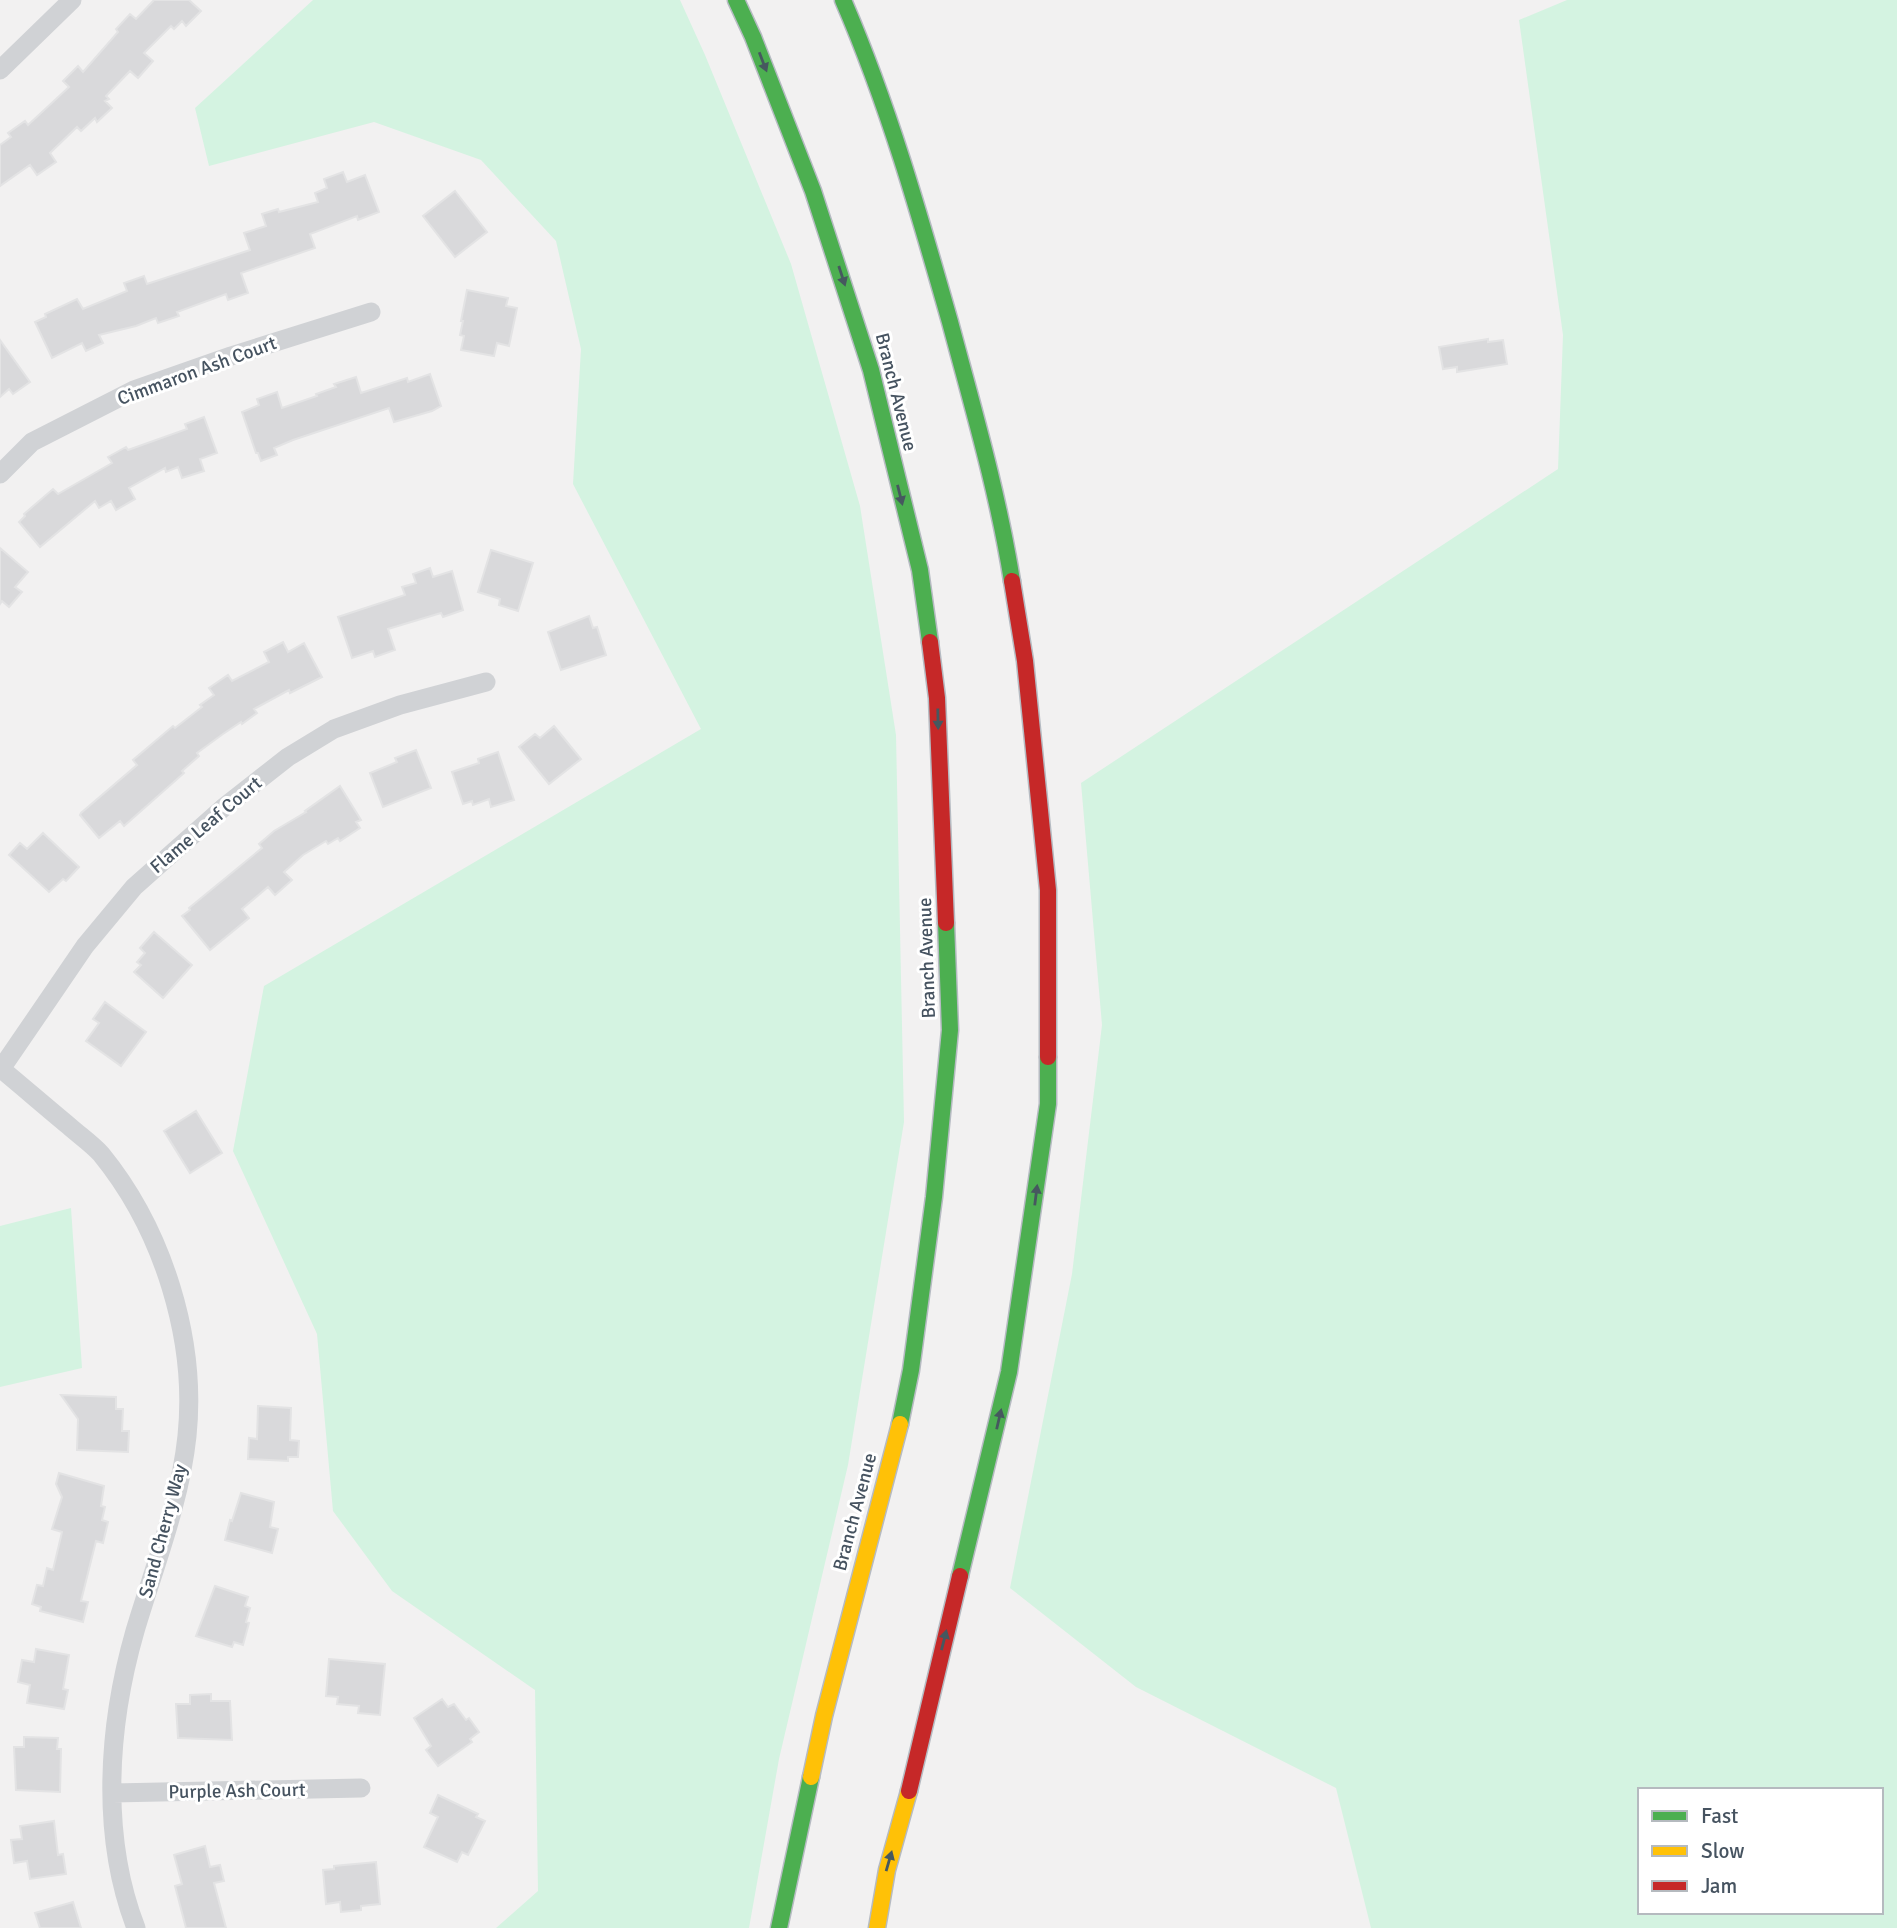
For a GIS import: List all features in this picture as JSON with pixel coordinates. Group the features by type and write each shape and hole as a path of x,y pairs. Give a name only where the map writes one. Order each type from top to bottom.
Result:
{"highway":[{"name":"Branch Avenue","path":"736,0 754,37 843,278 871,370 920,570 937,698 950,1018 934,1196 912,1370 824,1716 779,1928"},
{"path":"843,0 866,53 911,183 981,436 1008,556 1025,661 1048,890 1048,1104 1009,1372 903,1815 887,1870 877,1928"}],"street":[{"path":"0,71 72,0"},
{"name":"Cimmaron Ash Court","path":"0,474 32,442 134,390 371,312"},
{"name":"Flame Leaf Court","path":"1,1068 85,946 134,887 234,799 288,757 334,729 400,705 486,682"},
{"name":"Sand Cherry Way","path":"1,1068 99,1152 133,1199 160,1255 178,1317 188,1374 187,1436 173,1509 134,1634 114,1724 113,1793 117,1859 136,1928"},
{"name":"Purple Ash Court","path":"113,1793 361,1788"}],"green space":[{"path":"313,0 680,0 791,264 860,506 896,735 904,1122 848,1465 779,1759 749,1928 496,1928 538,1891 535,1690 392,1591 333,1511 317,1334 233,1151 264,986 701,729 573,484 581,349 556,241 481,160 374,122 209,166 195,108"},
{"path":"1567,0 1897,0 1897,1928 1371,1928 1336,1788 1136,1687 1010,1588 1072,1274 1102,1025 1081,783 1558,469 1563,335 1519,20"},
{"path":"71,1208 82,1368 0,1387 0,1226"}],"building":[{"path":"154,0 189,0 201,11 186,26 182,21 174,29 171,26 144,53 153,61 138,78 130,71 106,96 109,99 105,101 112,108 97,122 95,118 81,131 77,127 50,153 56,162 37,175 30,165 0,186 0,145 11,137 8,133 25,121 28,125 69,87 63,81 78,66 83,72 130,14 136,19"},
{"path":"343,172 347,182 365,175 379,212 358,220 357,216 310,234 315,248 241,273 248,293 228,300 226,294 177,312 179,316 158,323 156,318 99,335 103,343 86,351 82,343 52,358 35,322 46,317 45,314 77,299 83,309 127,291 124,283 144,276 147,284 250,250 244,233 266,226 262,214 318,202 315,193 327,188 324,179"},
{"path":"455,191 487,232 455,257 423,216"},
{"path":"467,290 508,298 506,306 517,308 509,346 497,343 494,356 461,350 464,336 460,335 461,321"},
{"path":"1488,339 1488,342 1503,340 1507,364 1457,372 1457,367 1443,369 1439,347"},
{"path":"0,340 30,382 13,394 9,389 0,397"},
{"path":"430,374 441,406 432,411 394,422 389,408 293,440 274,448 277,455 261,461 242,412 259,405 257,399 277,392 282,408 317,396 316,394 336,387 334,384 356,377 361,393 407,378 408,382"},
{"path":"204,417 217,453 200,459 204,471 182,478 178,467 166,472 165,468 129,488 135,499 116,510 111,501 99,508 95,501 40,547 19,522 24,514 53,489 58,494 112,463 108,457 126,447 128,450 187,429 185,424"},
{"path":"0,548 28,572 15,587 22,592 9,607 2,601 0,604"},
{"path":"491,550 533,563 518,611 499,605 500,599 478,592"},
{"path":"430,568 433,577 452,571 463,610 443,617 441,613 388,629 395,650 375,657 373,651 352,658 338,617 405,595 402,587 416,583 413,574"},
{"path":"589,616 593,628 597,627 606,655 561,670 548,632"},
{"path":"283,642 288,652 304,643 322,677 290,693 289,690 254,709 257,713 197,753 199,756 182,771 184,773 124,826 120,821 99,838 81,813 137,765 133,760 173,726 175,728 202,707 200,705 214,695 209,688 228,675 232,681 269,662 264,652"},
{"path":"554,726 581,759 549,784 519,747 535,734 540,738"},
{"path":"416,750 431,788 383,807 370,773 397,762 395,758"},
{"path":"498,752 514,800 491,807 489,799 473,805 472,801 463,804 452,772 479,763 478,759"},
{"path":"340,786 361,820 356,822 360,828 340,841 338,838 328,844 326,841 303,855 284,872 292,880 275,895 268,887 242,909 249,918 210,950 182,916 262,848 259,844 274,831 306,812"},
{"path":"43,833 79,867 66,881 63,879 49,892 9,855 20,843 27,849"},
{"path":"154,932 192,965 163,998 134,972 141,965 137,962 145,953 140,948"},
{"path":"105,1002 146,1032 121,1066 86,1041 99,1023 93,1019"},
{"path":"196,1111 222,1153 190,1173 164,1131"},
{"path":"61,1395 116,1397 116,1409 123,1409 122,1431 129,1431 128,1452 77,1450 78,1419"},
{"path":"258,1406 291,1408 290,1440 299,1441 298,1457 288,1457 288,1461 248,1459 249,1438 257,1439"},
{"path":"59,1473 104,1486 101,1506 105,1507 102,1520 108,1522 103,1543 96,1541 81,1601 88,1602 83,1622 40,1611 41,1607 32,1604 37,1585 43,1586 47,1568 53,1570 62,1532 52,1529 62,1497 56,1484"},
{"path":"241,1493 274,1502 270,1527 278,1529 272,1553 225,1540"},
{"path":"215,1586 248,1597 245,1606 250,1608 246,1622 249,1623 243,1645 234,1642 232,1647 196,1636"},
{"path":"36,1649 69,1655 63,1689 68,1690 64,1709 27,1703 30,1685 18,1682 22,1660 34,1662"},
{"path":"329,1659 385,1664 380,1715 358,1713 359,1706 337,1704 338,1697 326,1696"},
{"path":"211,1694 211,1701 230,1701 232,1740 178,1738 176,1704 190,1704 190,1695"},
{"path":"442,1699 448,1707 454,1704 479,1732 470,1739 472,1742 438,1766 426,1750 431,1746 414,1718"},
{"path":"24,1737 58,1738 57,1749 61,1749 60,1792 16,1790 14,1747 24,1747"},
{"path":"438,1795 478,1814 476,1817 485,1821 468,1855 462,1852 457,1862 424,1847 438,1817 430,1813"},
{"path":"54,1821 58,1855 63,1854 66,1874 30,1879 27,1861 14,1863 11,1840 22,1839 20,1826"},
{"path":"205,1846 210,1867 220,1865 224,1881 214,1883 226,1928 186,1928 175,1886 182,1884 174,1855"},
{"path":"376,1862 380,1904 341,1912 340,1902 326,1904 323,1870 334,1869 334,1866"},
{"path":"73,1902 81,1928 40,1928 35,1913"}],"traffic: fast":[{"path":"736,0 813,191 871,370 920,570 930,642"},
{"path":"843,0 888,119 927,240 984,451 1012,581"},
{"path":"900,1424 911,1370 934,1197 950,1030 946,923"},
{"path":"960,1576 1009,1372 1048,1104 1048,1057"},
{"path":"779,1928 811,1777"}],"traffic: slow":[{"path":"811,1777 824,1716 900,1424"},
{"path":"877,1928 887,1870 909,1791"}],"traffic: jam":[{"path":"1012,581 1025,661 1048,890 1048,1057"},
{"path":"930,642 937,698 946,923"},
{"path":"909,1791 960,1576"}]}
